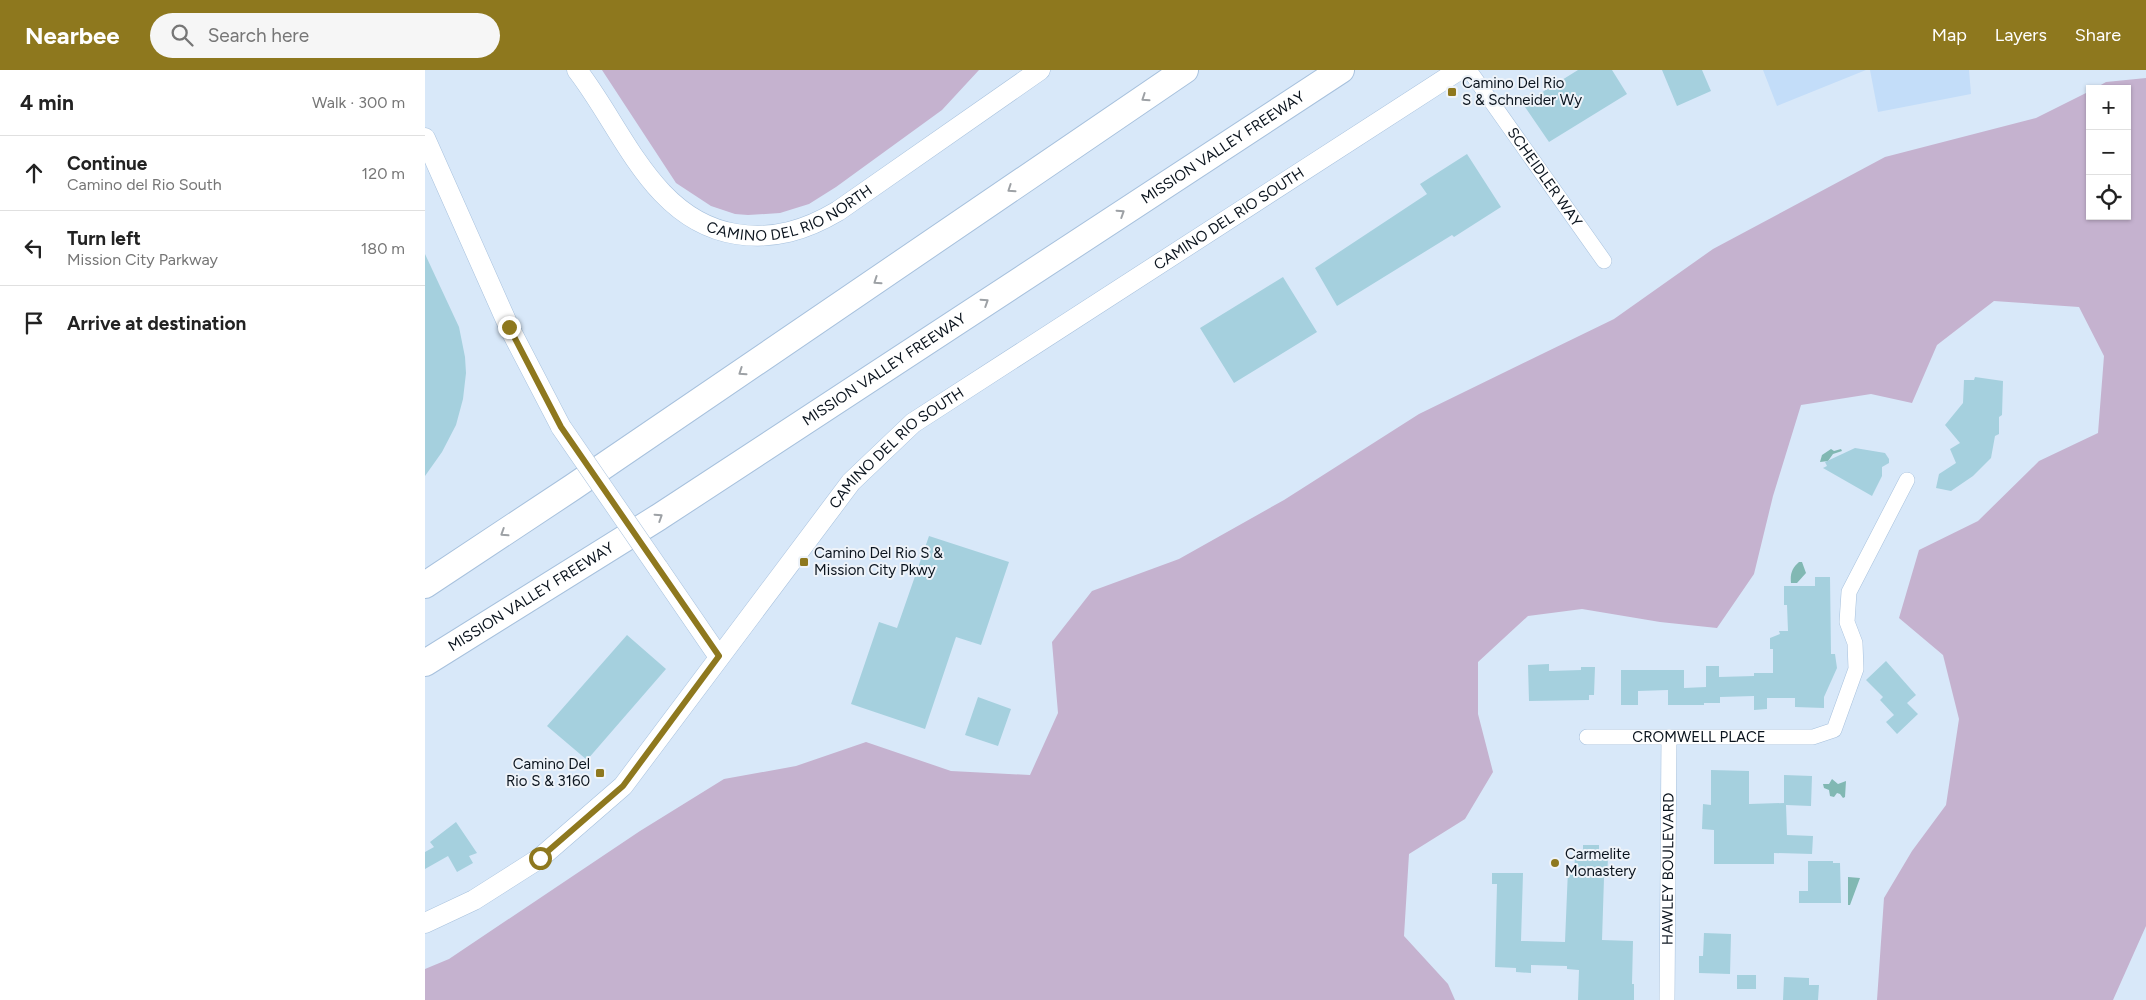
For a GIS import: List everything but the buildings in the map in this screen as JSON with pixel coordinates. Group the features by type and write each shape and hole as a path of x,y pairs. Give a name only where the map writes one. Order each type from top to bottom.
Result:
{"highway":[{"path":"425,585 559,497 1185,70"},
{"name":"MISSION VALLEY FREEWAY","path":"425,663 659,517 1341,70"}],"street":[{"name":"CAMINO DEL RIO NORTH","path":"577,70 593,90 649,178 671,203 684,214 712,228 749,236 766,237 801,230 816,224 838,211 1040,70"},
{"name":"CAMINO DEL RIO SOUTH","path":"425,923 473,900 540,858 623,786 851,482 913,423 1459,70"},
{"name":"SCHEIDLER WAY","path":"1469,70 1604,260"},
{"path":"425,138 509,327 561,427 719,656"},
{"name":"CROMWELL PLACE","path":"1587,736 1813,738 1834,730 1856,669 1855,643 1847,622 1849,592 1907,480"},
{"name":"HAWLEY BOULEVARD","path":"1667,1000 1669,738"}],"shaded area":[{"path":"602,70 979,70 942,110 836,187 809,204 780,213 748,215 735,214 711,206 676,183"},
{"path":"1763,70 1866,70 1777,106"},
{"path":"1870,70 1969,70 1971,94 1878,112"},
{"path":"2146,78 2146,926 2113,1000 1877,1000 1884,898 1912,851 1946,805 1959,719 1943,655 1899,618 1919,550 1978,521 2039,461 2098,433 2104,356 2079,307 1994,301 1937,345 1912,403 1871,394 1801,405 1773,496 1754,574 1717,628 1660,622 1582,609 1528,616 1478,662 1478,714 1493,772 1465,819 1409,854 1404,936 1448,984 1455,1000 425,1000 425,969 449,959 640,831 724,779 796,766 866,742 951,771 1030,775 1058,713 1052,642 1092,591 1179,559 1284,500 1419,414 1614,319 1713,249 1885,157 2036,118 2086,93 2086,220 2131,220 2131,85 2101,85 2106,82"},
{"path":"1831,449 1834,451 1841,449 1842,451 1833,454 1828,461 1820,462 1822,455"},
{"path":"1799,562 1802,562 1806,573 1797,583 1791,583 1792,571"},
{"path":"1832,779 1838,784 1846,781 1845,797 1843,798 1837,793 1834,797 1830,796 1829,790 1824,788 1823,784 1829,784"},
{"path":"1848,877 1860,878 1850,905 1848,905"}],"place":[{"name":"Camino Del Rio S & Schneider Wy","path":"1452,92"},
{"name":"Camino Del Rio S & Mission City Pkwy","path":"804,562"},
{"name":"Camino Del Rio S & 3160","path":"600,773"},
{"name":"Carmelite Monastery","path":"1555,863"}],"route":[{"path":"509,327 561,427 719,656 623,786 540,858"}]}
